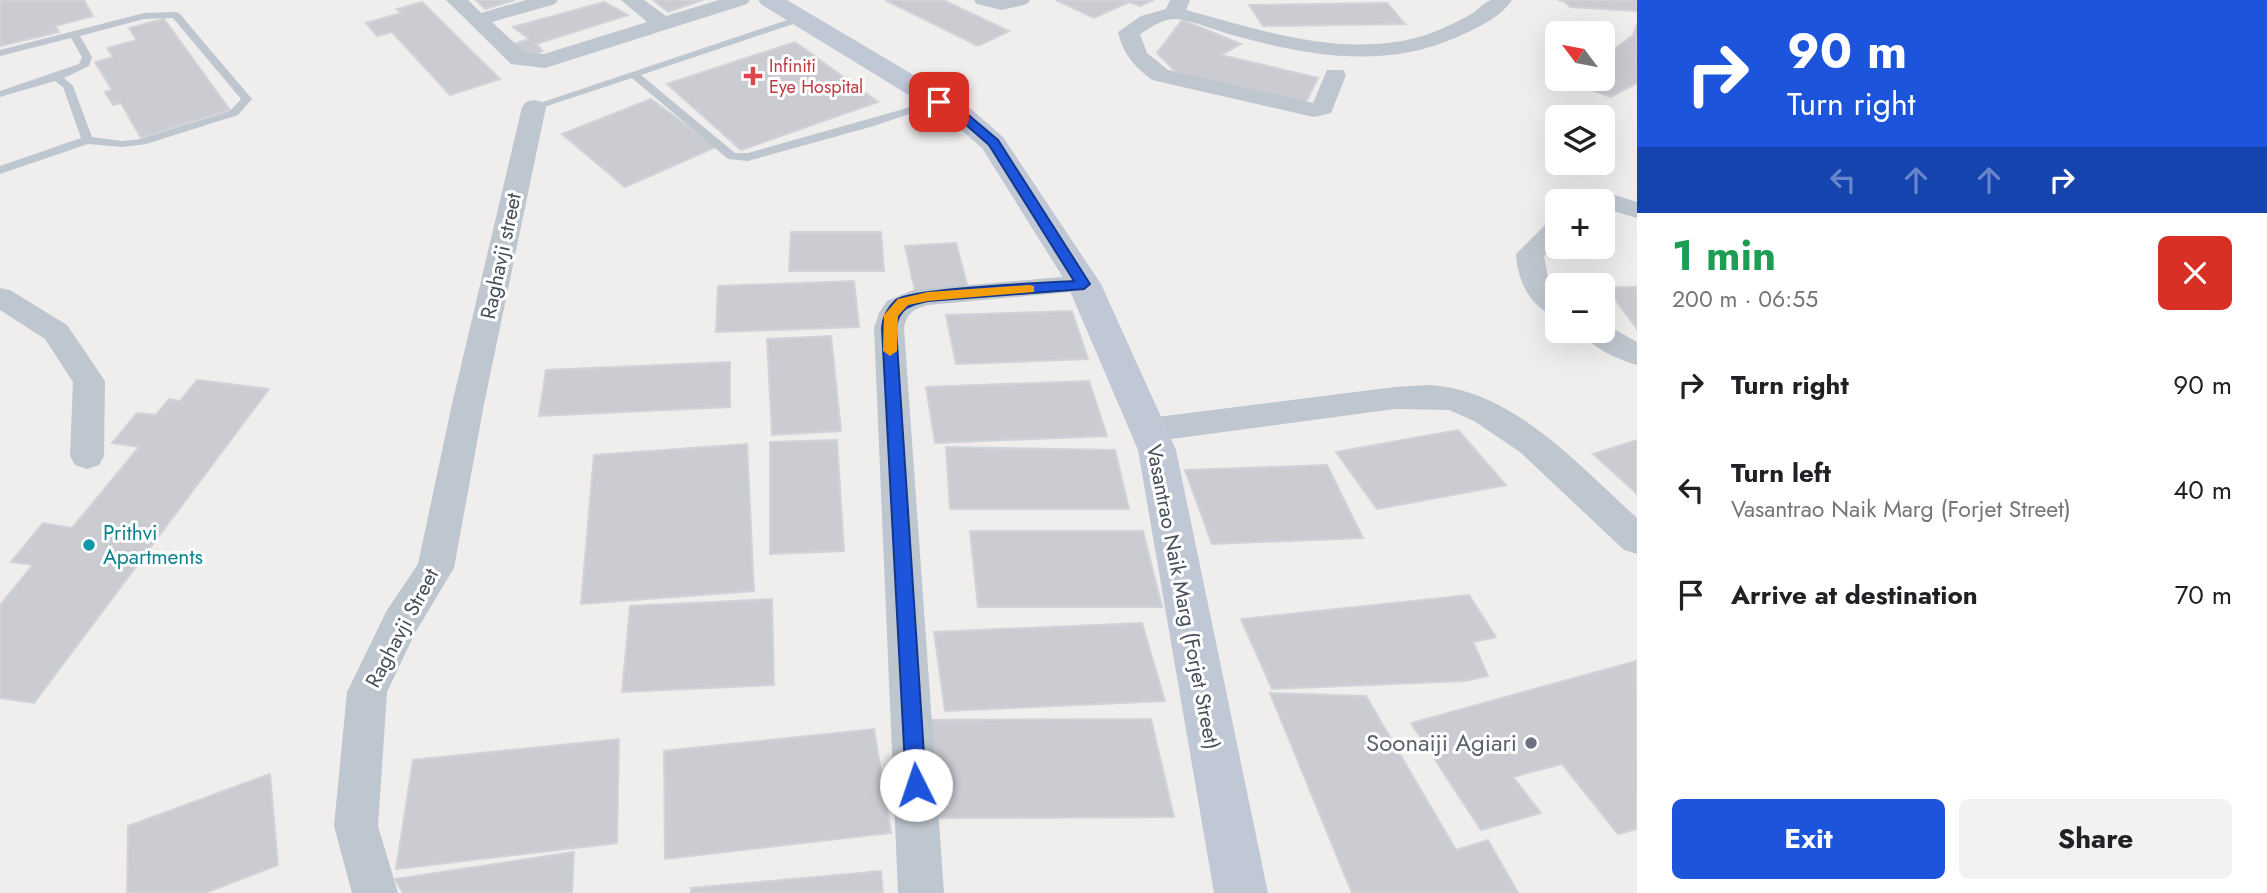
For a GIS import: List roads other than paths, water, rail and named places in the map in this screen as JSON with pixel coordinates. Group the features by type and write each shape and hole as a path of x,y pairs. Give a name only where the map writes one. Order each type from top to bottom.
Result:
{"street":[{"path":"456,0 519,59 545,61 740,0"},
{"path":"478,20 548,0"},
{"path":"631,0 663,24"},
{"name":"Vasantrao Naik Marg (Forjet Street)","path":"770,0 961,115 993,143 1084,284 1157,450 1241,893"},
{"path":"984,0 1002,4 1020,0"},
{"path":"1335,75 1323,108 1314,110 1160,75 1144,64 1130,45 1129,32 1177,6 1285,42 1366,52 1406,50 1439,40 1482,17 1502,0"},
{"name":"Raghavji street","path":"468,404 534,107"},
{"path":"1615,203 1637,210"},
{"path":"1545,240 1530,254 1530,274 1545,296"},
{"path":"920,893 889,328 891,315 903,302 928,296 1084,284"},
{"path":"0,297 56,332 89,381 87,456"},
{"path":"1615,342 1637,355"},
{"path":"1149,430 1395,398 1432,396 1458,401 1520,433 1637,540"},
{"name":"Raghavji Street","path":"375,893 356,826 366,692 401,622 436,568 468,404"}],"lane":[{"path":"0,52 144,16 176,15 247,99 234,113 142,142 122,144 87,140 0,170"},
{"path":"534,107 802,18"},
{"path":"0,94 84,66 88,58 74,34"},
{"path":"634,74 732,157 748,157 939,102"},
{"path":"57,77 68,86 87,140"}],"place":[{"name":"Infiniti Eye Hospital","path":"753,76"},
{"name":"Prithvi Apartments","path":"89,545"},
{"name":"Soonaiji Agiari","path":"1531,743"}]}
